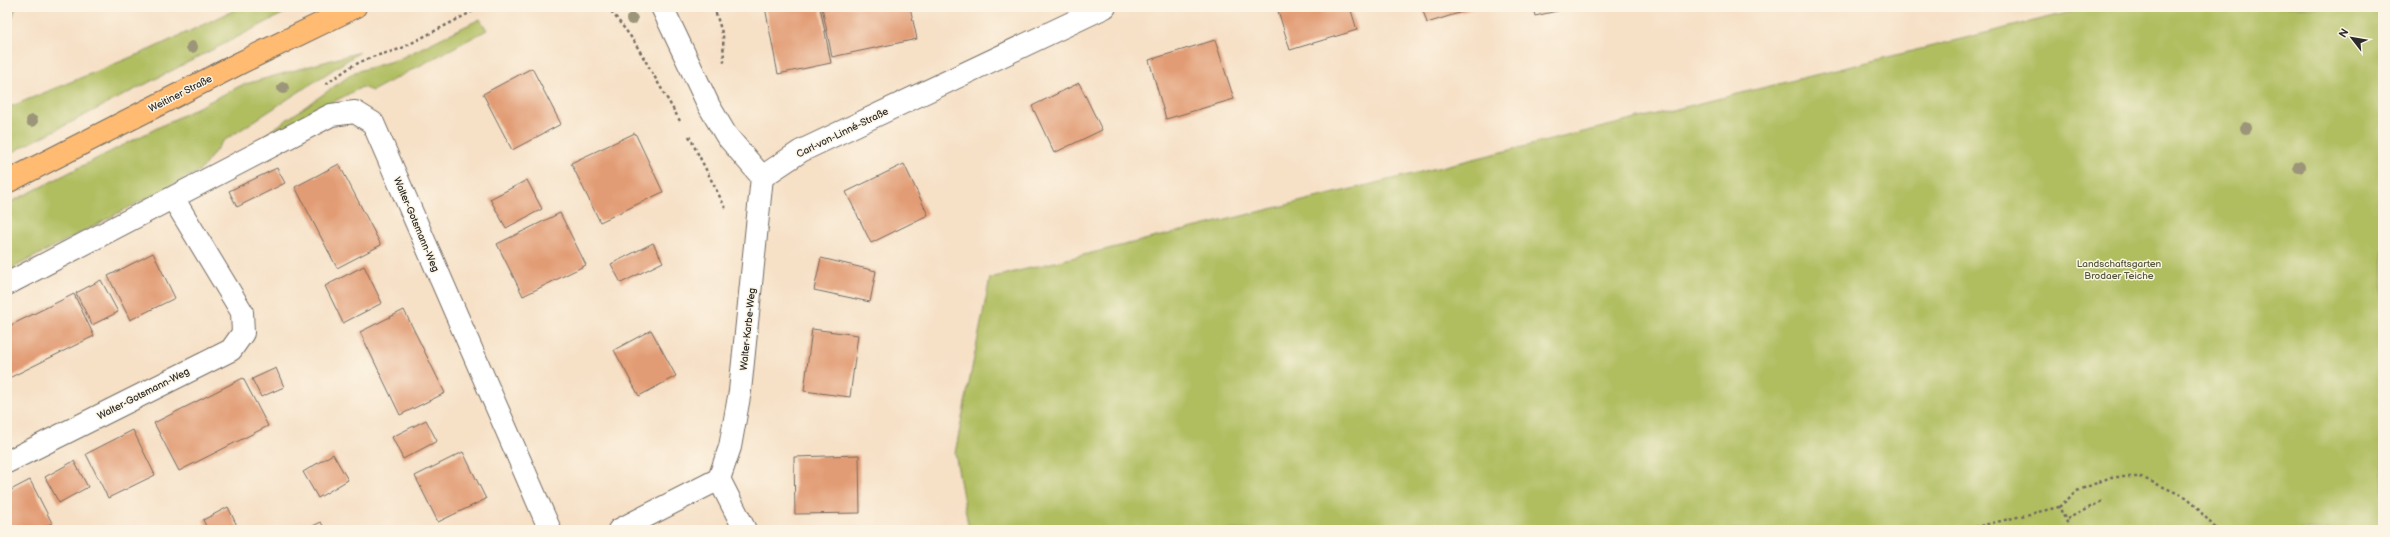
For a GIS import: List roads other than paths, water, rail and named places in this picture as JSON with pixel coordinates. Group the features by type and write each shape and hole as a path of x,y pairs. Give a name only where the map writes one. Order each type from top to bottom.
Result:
{"main road":[{"name":"Weitiner Straße","path":"7,182 240,63 355,7"}],"street":[{"path":"662,7 709,106 726,135 762,177"},
{"name":"Carl-von-Linné-Straße","path":"762,177 801,151 1105,7"},
{"name":"Walter-Gotsmann-Weg","path":"7,284 331,115 355,112 373,123 550,530"},
{"name":"Walter-Karbe-Weg","path":"719,479 730,447 740,391 762,177"},
{"name":"Walter-Gotsmann-Weg","path":"7,462 231,350 243,333 242,312 173,198"},
{"path":"619,530 719,479 746,530"}],"park label":[{"name":"Landschaftsgarten Brodaer Teiche","path":"2119,268"}]}
